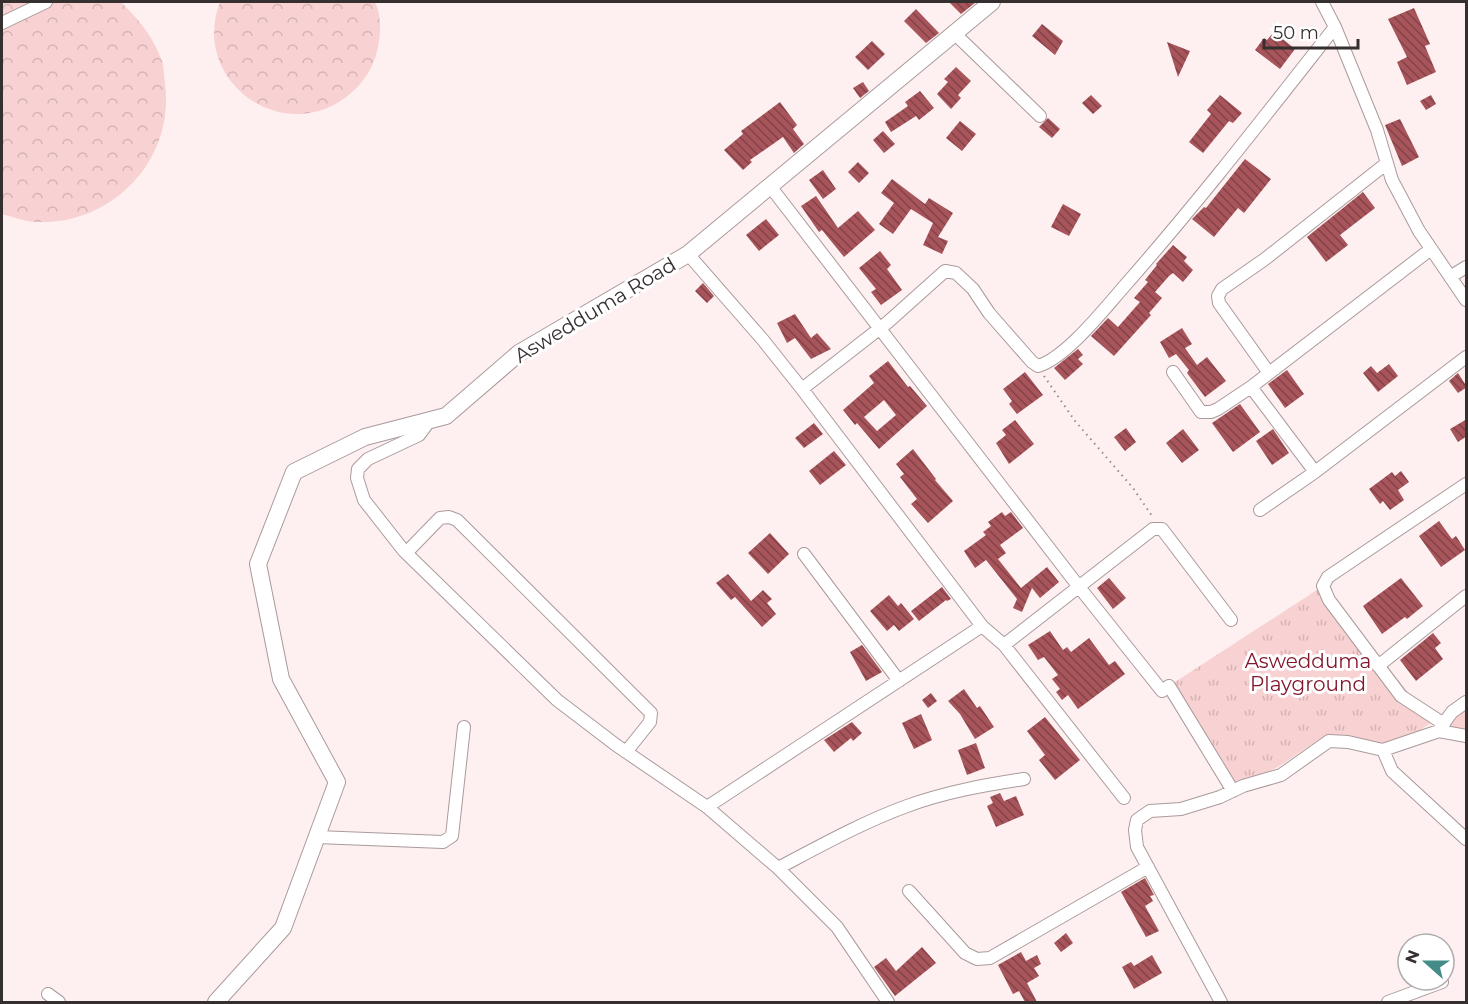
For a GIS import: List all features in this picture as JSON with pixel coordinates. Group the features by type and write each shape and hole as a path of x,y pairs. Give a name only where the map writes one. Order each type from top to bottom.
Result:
{"street":[{"path":"2,23 46,2"},
{"name":"Aswedduma Road","path":"216,1002 282,928 337,782 281,679 258,564 294,472 365,437 446,416 519,353 688,254 992,2"},
{"path":"1322,2 1335,27 1377,130 1392,180 1419,231 1467,300"},
{"path":"802,389 879,329 945,271 956,273 973,289 989,313 1038,366 1049,363 1092,323 1166,240 1335,27"},
{"path":"954,33 1040,116"},
{"path":"1269,373 1219,303 1218,296 1222,289 1265,259 1387,163"},
{"path":"773,190 1162,691 1169,686 1233,791"},
{"path":"1173,372 1201,412 1218,409 1251,387 1431,249"},
{"path":"688,254 763,340 982,626 1004,645 1124,798"},
{"path":"1450,277 1467,267"},
{"path":"1260,510 1315,472 1467,357"},
{"path":"1251,387 1315,472"},
{"path":"430,420 419,435 368,459 358,469 357,478 364,500 406,554 557,700 626,752 707,807 778,868 837,927 888,1002"},
{"path":"1467,484 1328,577 1323,586 1329,600 1401,696 1441,728 1467,736"},
{"path":"406,554 440,518 449,517 457,520 651,713 650,722 626,752"},
{"path":"1004,645 1153,529 1162,529 1231,620"},
{"path":"804,554 899,681"},
{"path":"1378,666 1467,596"},
{"path":"707,807 982,626"},
{"path":"1221,1002 1137,847 1135,830 1137,820 1150,811 1181,809 1220,797 1243,786 1281,775 1329,741 1348,742 1383,750 1441,728 1452,712 1467,702"},
{"path":"316,837 443,842 452,836 464,727"},
{"path":"1383,750 1392,771 1467,839"},
{"path":"778,868 836,837 907,806 969,787 1024,779"},
{"path":"909,891 965,953 977,959 990,958 1148,867"},
{"path":"1388,1002 1415,992"},
{"path":"48,994 59,1002"}],"path":[{"path":"1038,366 1075,421 1150,511 1156,529"}],"green space":[{"path":"2,2 121,2 145,29 158,52 163,64 165,84 165,112 160,138 149,161 133,182 114,199 90,212 65,220 37,222 2,214"},
{"path":"220,2 375,2 380,20 380,32 373,63 356,89 325,109 299,114 273,110 250,99 231,81 218,58 214,31"},
{"name":"Aswedduma Playground","path":"1323,586 1432,722 1396,747 1324,736 1281,765 1233,791 1169,686"},
{"path":"1466,706 1466,734 1443,730 1454,715"}],"building":[{"path":"949,2 976,2 961,14"},
{"path":"1414,8 1430,44 1425,46 1436,72 1407,85 1397,62 1407,57 1388,19"},
{"path":"916,9 939,33 926,43 904,21"},
{"path":"1042,24 1063,41 1055,55 1032,36"},
{"path":"1274,32 1295,49 1280,69 1255,50 1264,38 1267,40"},
{"path":"872,41 885,54 868,70 855,57"},
{"path":"1167,42 1190,51 1178,77"},
{"path":"956,67 971,81 958,95 961,98 951,109 937,94 948,82 944,79"},
{"path":"863,82 869,91 860,98 853,88"},
{"path":"920,91 934,108 919,120 916,116 891,132 885,122 908,106 905,102"},
{"path":"1091,95 1102,106 1093,114 1082,103"},
{"path":"1220,95 1242,113 1233,123 1229,121 1203,153 1189,142 1211,114 1207,110"},
{"path":"1431,95 1436,104 1426,110 1420,101"},
{"path":"780,102 797,125 793,129 804,144 794,153 783,137 750,160 752,162 743,170 724,150 743,134 741,131"},
{"path":"1048,118 1060,129 1052,138 1039,127"},
{"path":"1400,119 1419,157 1402,166 1385,125"},
{"path":"960,121 976,134 962,151 946,138"},
{"path":"883,131 895,144 884,153 873,140"},
{"path":"1245,159 1271,179 1244,213 1238,208 1214,237 1192,219 1204,207 1206,208"},
{"path":"858,162 869,173 859,183 848,172"},
{"path":"823,170 836,189 823,199 809,180"},
{"path":"892,179 925,204 929,198 953,213 938,237 948,241 942,254 923,245 933,223 911,209 893,234 879,224 894,203 881,193"},
{"path":"1363,192 1375,208 1340,235 1348,245 1326,262 1307,237"},
{"path":"816,196 838,228 858,211 875,230 844,257 822,230 819,232 801,206"},
{"path":"1063,204 1081,214 1069,236 1051,227"},
{"path":"766,219 779,235 759,251 746,235"},
{"path":"1173,245 1187,257 1184,261 1193,270 1183,282 1173,273 1169,276 1155,292 1162,298 1149,313 1151,315 1114,356 1091,336 1108,318 1118,327 1140,302 1134,298 1148,282 1145,280 1156,264"},
{"path":"880,251 891,265 887,269 902,290 881,305 871,292 876,289 859,268"},
{"path":"703,283 714,296 707,303 695,291"},
{"path":"795,314 811,338 817,333 831,349 811,359 795,338 787,343 777,323"},
{"path":"1182,328 1192,344 1185,348 1197,365 1207,357 1226,381 1205,397 1187,373 1189,370 1176,354 1169,358 1160,342"},
{"path":"1078,349 1083,355 1078,359 1083,364 1065,380 1054,368"},
{"path":"888,361 908,387 910,386 927,406 879,449 843,410 874,383 869,376","holes":["884,400 896,415 877,431 864,417"]},
{"path":"1389,364 1398,376 1378,392 1363,373 1371,366 1377,373"},
{"path":"1287,370 1304,394 1285,408 1268,384"},
{"path":"1025,372 1043,395 1017,414 1009,404 1012,401 1003,389"},
{"path":"1458,373 1467,387 1458,393 1449,381"},
{"path":"1240,404 1260,432 1233,452 1212,423"},
{"path":"1467,419 1467,436 1458,442 1450,429"},
{"path":"1015,420 1034,444 1009,464 996,443 1006,435 1002,430"},
{"path":"814,423 823,434 804,448 795,438"},
{"path":"1126,428 1136,442 1125,451 1114,437"},
{"path":"1183,429 1199,450 1182,463 1166,443"},
{"path":"1273,429 1289,453 1272,465 1256,441"},
{"path":"913,449 953,501 928,523 911,504 917,499 900,477 904,474 896,464"},
{"path":"834,451 846,465 820,485 809,471"},
{"path":"1401,471 1409,482 1398,490 1404,500 1390,510 1383,501 1380,504 1369,489 1392,472 1395,476"},
{"path":"1002,512 1005,516 1011,512 1023,528 1000,545 1006,553 998,559 1021,588 1047,567 1059,582 1040,598 1032,588 1022,612 1013,608 1017,599 986,560 975,568 964,551 986,535 983,532 991,526 988,522"},
{"path":"1439,521 1452,539 1456,536 1465,550 1441,567 1419,536"},
{"path":"770,533 789,554 768,574 748,553"},
{"path":"728,574 751,601 763,590 772,599 767,603 776,614 762,627 735,597 731,600 716,583"},
{"path":"1109,578 1126,598 1113,609 1097,588"},
{"path":"1401,578 1423,606 1382,634 1363,606"},
{"path":"942,587 951,599 946,600 919,621 911,611"},
{"path":"889,595 898,606 901,603 914,619 899,631 894,625 887,631 870,611"},
{"path":"1050,631 1063,650 1067,647 1071,652 1089,638 1109,665 1115,661 1125,674 1078,709 1068,695 1062,700 1056,692 1060,689 1052,679 1058,675 1044,657 1038,660 1028,645"},
{"path":"1433,633 1441,643 1435,648 1443,659 1416,681 1400,660"},
{"path":"862,645 882,672 866,681 850,652"},
{"path":"964,689 977,708 980,706 994,727 975,739 960,714 948,701"},
{"path":"931,693 937,701 928,708 922,700"},
{"path":"921,714 932,740 914,749 902,723"},
{"path":"1045,717 1080,760 1055,780 1039,760 1045,755 1027,731"},
{"path":"852,722 862,733 853,741 851,738 834,752 824,740"},
{"path":"976,743 985,768 967,775 958,750"},
{"path":"1000,793 1004,801 1016,796 1024,815 996,827 987,806 993,803 990,797"},
{"path":"1145,878 1154,895 1150,896 1153,901 1145,906 1159,931 1146,937 1121,892"},
{"path":"1066,933 1073,943 1061,952 1054,943"},
{"path":"922,947 936,963 895,996 874,967 886,958 896,971"},
{"path":"1021,952 1026,961 1037,955 1041,964 1034,968 1039,976 1027,983 1037,1002 1025,1002 1019,991 1013,994 998,965"},
{"path":"1152,955 1162,973 1134,989 1122,967 1131,962 1134,966"}]}
